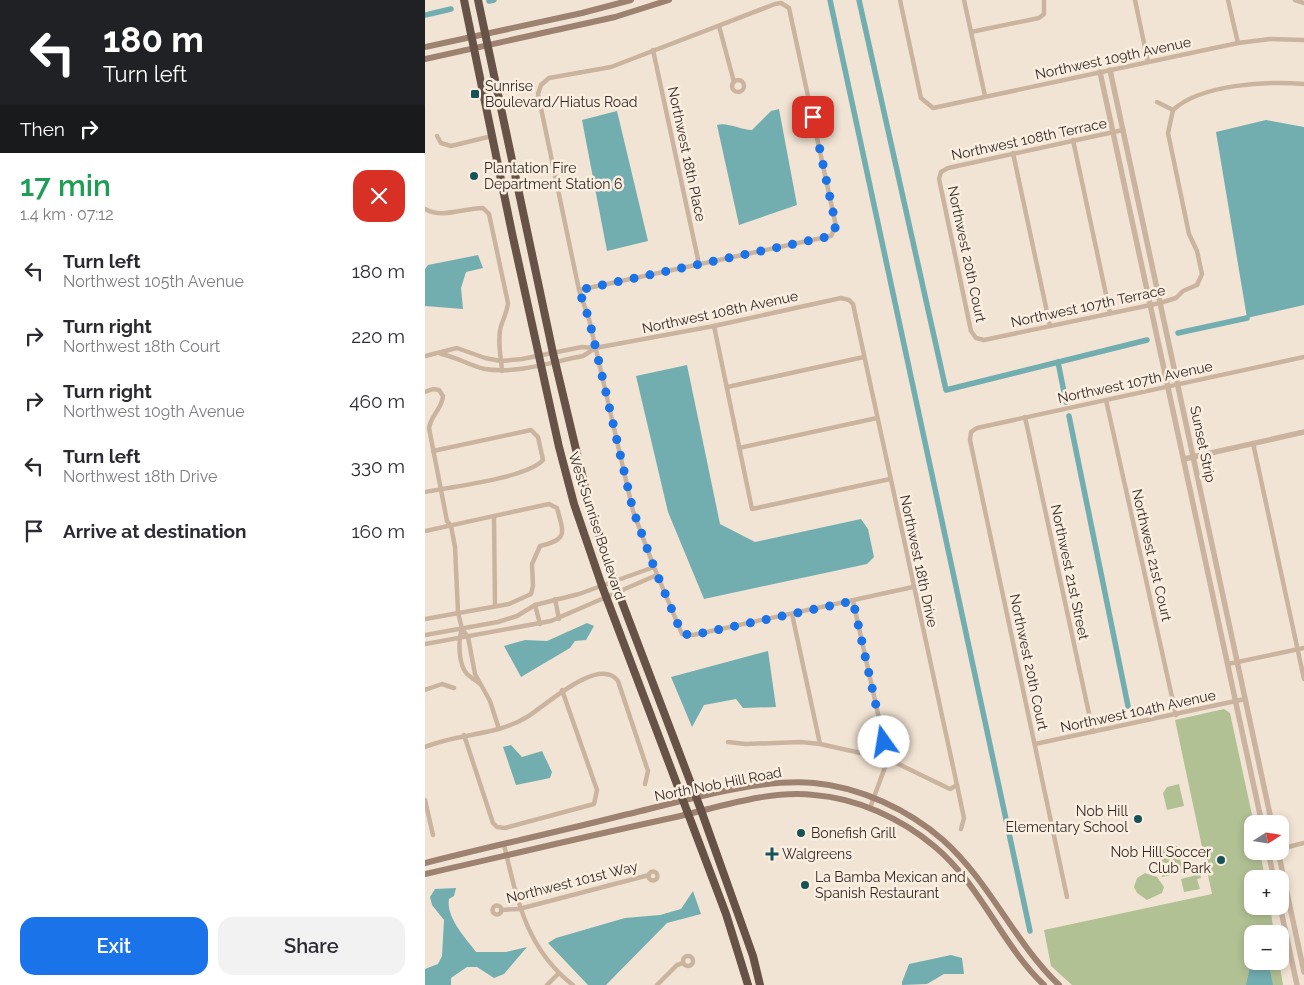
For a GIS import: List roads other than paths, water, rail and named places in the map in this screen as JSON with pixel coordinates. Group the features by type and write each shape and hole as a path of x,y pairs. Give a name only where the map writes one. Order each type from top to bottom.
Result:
{"highway":[{"name":"West Sunrise Boulevard","path":"464,0 541,365 574,504 602,586 725,914 748,985"},
{"name":"West Sunrise Boulevard","path":"479,0 554,357 588,500 614,582 697,798 753,956 760,985"}],"main road":[{"path":"425,47 582,13 631,0"},
{"path":"425,59 615,17 669,0"},
{"name":"North Nob Hill Road","path":"425,863 697,798 758,786 796,783 833,787 873,798 903,812 930,830 963,860 997,903 1028,951 1059,985"},
{"name":"North Nob Hill Road","path":"425,874 737,802 797,794 826,796 870,808 922,836 955,866 972,885 1019,956 1044,985"}],"street":[{"name":"Northwest 109th Avenue","path":"900,0 921,98 928,106 933,108 1238,43 1270,40 1304,40"},
{"path":"964,0 985,96"},
{"path":"971,32 1039,18 1044,14 1045,0"},
{"path":"1135,0 1148,62"},
{"path":"1228,0 1238,43"},
{"path":"1295,0 1304,3"},
{"path":"579,290 831,236 835,232 836,226 789,8 781,3 775,4 611,67 549,78 541,85 538,94 579,290 589,319 633,510 657,576 682,634 693,635 913,587"},
{"path":"719,26 734,82"},
{"name":"Northwest 18th Place","path":"653,50 699,264"},
{"name":"Sunset Strip","path":"1110,70 1270,815"},
{"name":"Sunset Strip","path":"1100,72 1260,815"},
{"path":"1157,102 1173,110 1194,96 1254,83 1304,84"},
{"name":"Northwest 107th Terrace","path":"976,338 984,340 1160,303 1176,298 1200,281 1202,274 1197,251 1189,234 1168,133 1173,110"},
{"name":"Northwest 108th Terrace","path":"941,172 948,168 1013,153 1123,130"},
{"path":"437,136 441,143 451,146 492,136"},
{"path":"1073,140 1110,313"},
{"path":"1013,153 1051,326"},
{"name":"Northwest 20th Court","path":"941,172 939,179 971,331 976,338"},
{"path":"425,209 433,214 442,214 483,208 489,214 508,303 507,313 501,326 502,371"},
{"name":"Northwest 108th Avenue","path":"441,354 458,357 483,368 502,371 541,365 554,357 582,347 595,348 714,326 841,298 849,300"},
{"name":"Northwest 18th Drive","path":"849,300 853,304 964,818 961,829"},
{"path":"714,326 752,509 890,479"},
{"name":"Northwest 108th Avenue","path":"425,356 441,354 457,348 485,358 501,361 539,355 554,357 583,356 595,348"},
{"path":"727,387 864,357"},
{"name":"Northwest 107th Avenue","path":"971,432 977,428 1025,417 1304,357"},
{"path":"425,392 433,389 439,390 442,402 430,419 429,428 447,521 451,526 455,547 458,612 462,629 468,637 470,659 475,674 483,686 499,729"},
{"name":"Northwest 21st Court","path":"1106,400 1176,715"},
{"name":"Northwest 21st Street","path":"1025,417 1093,732"},
{"path":"739,448 877,418"},
{"path":"425,492 520,473 537,467 543,460 538,437 531,430 433,450"},
{"name":"Northwest 20th Court","path":"971,432 970,440 1067,897"},
{"path":"1184,459 1304,432"},
{"path":"1253,443 1304,679"},
{"path":"425,531 553,504 557,508 563,530 562,537 557,541 540,546 533,556 531,594 509,604 425,619"},
{"path":"494,516 495,606"},
{"path":"425,635 462,629 517,616 535,606 579,594 654,567"},
{"path":"425,644 559,619 606,596 657,576"},
{"path":"555,599 559,619"},
{"path":"853,601 888,759 870,808"},
{"path":"535,606 540,624"},
{"path":"792,614 820,744"},
{"path":"462,629 459,639 466,673 483,686"},
{"path":"1227,664 1304,648"},
{"path":"425,747 463,735 499,729 529,717 562,690 606,673 614,675 618,681 648,771 645,784"},
{"path":"425,690 441,684 454,688"},
{"path":"463,735 493,823 497,826 505,828 594,804 597,799 597,790 562,690"},
{"name":"Northwest 104th Avenue","path":"1035,744 1245,699"},
{"path":"728,742 745,744 801,742 820,744 888,759 950,789 957,785"},
{"path":"425,800 433,835"},
{"path":"1289,848 1304,844"},
{"path":"504,845 519,909 534,941 559,974 573,985"},
{"path":"1281,860 1304,972"},
{"name":"Northwest 101st Way","path":"501,910 519,909 649,875"},
{"path":"1282,915 1297,985"},
{"path":"657,985 677,965 683,962"},
{"path":"547,985 559,974"}],"water":[{"path":"779,109 797,205 739,225 717,125 721,124 752,130 771,111"},
{"path":"617,111 648,241 607,251 582,120"},
{"path":"1266,120 1304,127 1304,305 1247,318 1216,132"},
{"path":"478,255 483,268 466,272 461,288 463,309 425,306 425,269 428,265"},
{"path":"687,365 720,524 755,542 861,519 868,529 874,557 867,564 704,599 668,512 636,376"},
{"path":"587,623 594,626 586,640 575,641 570,648 521,677 504,646 525,640 547,641"},
{"path":"768,651 776,707 743,708 736,699 704,705 692,727 671,677"},
{"path":"511,745 522,757 542,751 552,772 550,778 516,785 503,747"},
{"path":"456,888 454,896 449,899 450,913 457,927 476,952 506,952 527,947 504,974 494,978 477,967 467,967 451,978 451,985 425,985 425,969 438,964 442,956 444,920 432,905 430,897 435,889"},
{"path":"693,891 701,914 667,923 606,985 588,985 548,943 556,938 625,918 660,915 681,909"},
{"path":"951,955 962,958 964,974 944,974 927,984 902,985 909,964"},
{"path":"1249,970 1270,970 1273,985 1246,985"}],"waterway":[{"path":"489,1 494,0"},
{"path":"830,0 1030,931"},
{"path":"859,0 946,390 1147,340"},
{"path":"425,15 451,9"},
{"path":"1178,333 1247,318"},
{"path":"1058,362 1066,402"},
{"path":"1069,416 1128,706"}],"place":[{"name":"Sunrise Boulevard/Hiatus Road","path":"475,94"},
{"name":"Plantation Fire Department Station 6","path":"474,176"},
{"name":"Nob Hill Elementary School","path":"1138,819"},
{"name":"Bonefish Grill","path":"801,833"},
{"name":"Walgreens","path":"772,854"},
{"name":"Nob Hill Soccer Club Park","path":"1221,860"},
{"name":"La Bamba Mexican and Spanish Restaurant","path":"805,885"}]}
